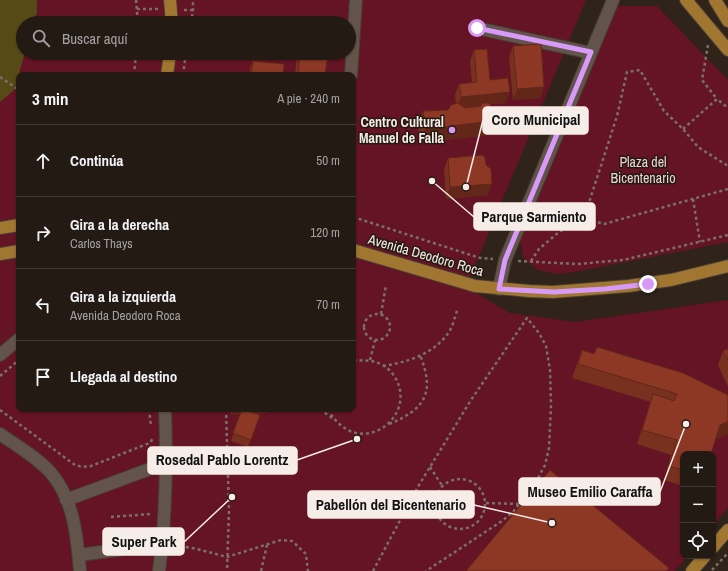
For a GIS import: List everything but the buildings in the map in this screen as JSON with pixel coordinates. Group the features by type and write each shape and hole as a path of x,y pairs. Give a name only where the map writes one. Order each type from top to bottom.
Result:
{"main road":[{"path":"170,0 171,16"},
{"path":"686,0 728,50"},
{"path":"715,0 728,21"},
{"path":"167,72 169,60"},
{"path":"0,228 16,225"},
{"path":"0,254 16,251"},
{"name":"Avenida Deodoro Roca","path":"356,251 475,286 554,292 605,289 671,280 728,266"},
{"path":"716,544 728,530"},
{"path":"692,571 703,559"}],"street":[{"path":"355,16 356,0"},
{"path":"499,289 505,260 613,0"},
{"path":"477,28 591,52"},
{"path":"351,72 352,60"},
{"path":"0,355 16,342"},
{"path":"159,571 163,544 167,442 165,412"},
{"path":"0,434 37,460 51,473 61,488 72,514 79,555 80,571"},
{"path":"66,500 166,463"},
{"path":"79,555 163,544"}],"path":[{"path":"136,0 137,16"},
{"path":"193,0 194,10 193,16"},
{"path":"710,30 702,80 717,100 728,108"},
{"path":"134,72 135,60"},
{"path":"183,72 185,60"},
{"path":"530,261 539,249 559,232 584,218 617,116 627,72 640,70 664,111 698,146 728,166"},
{"path":"0,77 16,88"},
{"path":"683,129 717,100"},
{"path":"584,218 604,224 728,189"},
{"path":"693,199 700,242"},
{"path":"356,218 480,258 577,264 623,260 728,235"},
{"path":"381,314 386,285"},
{"path":"383,366 405,362 433,349 450,332 458,308"},
{"path":"373,314 381,314 389,320 391,329 390,333 383,340 370,339 365,332 364,324 369,316 373,314"},
{"path":"374,571 430,467 471,400 528,318 546,346 550,370 551,406 549,448 545,465 537,480 514,512 426,571"},
{"path":"370,360 375,340"},
{"path":"330,412 342,428 365,434 377,431 402,419 414,410 424,398 428,382 426,368 420,355"},
{"path":"356,361 370,360 378,362 388,369 396,379 400,390 400,403 396,415 388,425"},
{"path":"0,376 16,363"},
{"path":"0,410 75,465 82,467 91,466 147,444 152,438"},
{"path":"149,412 151,431"},
{"path":"226,412 229,511 227,571"},
{"path":"324,412 334,419"},
{"path":"430,467 443,486"},
{"path":"459,479 468,480 476,484 482,490 486,503 484,516 478,523 467,529 454,529 446,526 440,521 436,514 436,498 439,491 443,486 451,481 459,479"},
{"path":"486,503 519,504"},
{"path":"110,517 150,514"},
{"path":"163,544 197,549 227,556 281,540 292,541 306,554 308,571"},
{"path":"261,571 268,544"},
{"path":"711,571 728,553"}],"green space":[{"path":"0,0 586,0 466,287 510,313 575,322 728,300 728,508 716,522 716,451 680,451 680,559 685,559 675,571 0,571"},
{"name":"Plaza del Bicentenario","path":"617,6 657,6 728,80 728,242 559,274 538,270 524,259 520,242"}],"shaded area":[{"path":"0,0 37,0 36,16 16,16 16,60 23,60 19,72 16,72 16,83 14,90 0,102"}],"place":[{"name":"Centro Cultural Manuel de Falla","path":"452,130"},
{"name":"Parque Sarmiento","path":"432,181"},
{"name":"Coro Municipal","path":"466,187"},
{"name":"Museo Emilio Caraffa","path":"686,424"},
{"name":"Rosedal Pablo Lorentz","path":"357,439"},
{"name":"Super Park","path":"232,497"},
{"name":"Pabellón del Bicentenario","path":"552,523"}],"route":[{"path":"477,28 591,52 505,260 499,289 554,292 605,289 648,284"}]}
